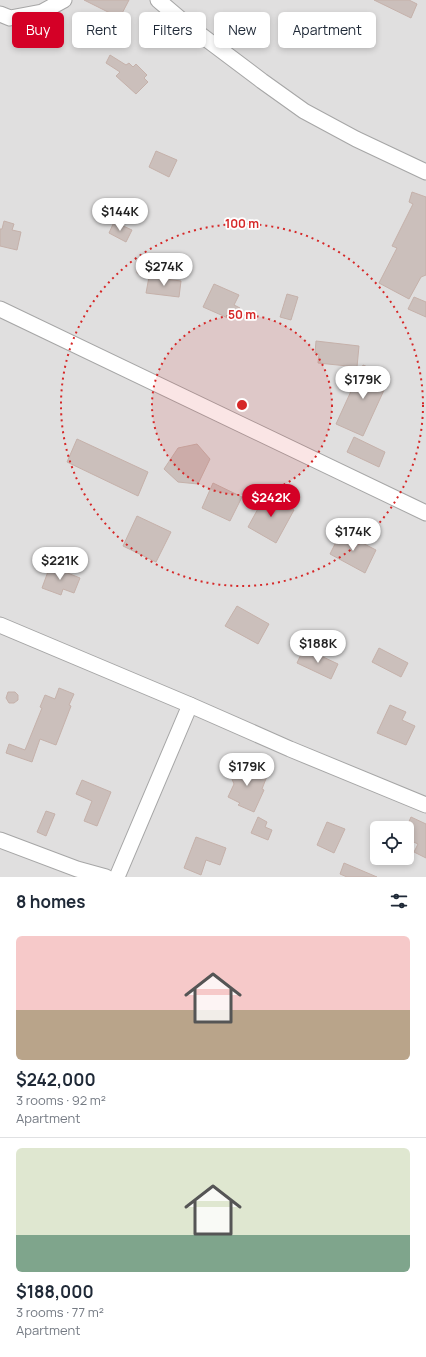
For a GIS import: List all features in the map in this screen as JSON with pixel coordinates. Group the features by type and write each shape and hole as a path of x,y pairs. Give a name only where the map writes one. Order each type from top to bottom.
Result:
{"street":[{"path":"0,14 10,18 42,12 64,0"},
{"path":"158,0 185,23 262,82 304,111 356,139 426,172"},
{"path":"0,309 426,513"},
{"path":"0,625 290,749 426,805"},
{"path":"117,877 190,705"},
{"path":"0,840 77,870 106,877"}],"shaded area":[{"path":"0,0 426,0 426,877 0,877"}],"building":[{"path":"84,0 129,0 123,12 108,12"},
{"path":"374,0 409,0 417,4 411,18"},
{"path":"110,55 126,65 129,63 133,67 136,64 147,75 144,78 148,82 136,94 116,76 120,72 106,63"},
{"path":"156,151 177,160 169,177 149,167"},
{"path":"412,192 426,197 426,275 421,277 409,299 379,283 397,248 392,246 413,204 409,202"},
{"path":"4,221 14,224 12,230 21,232 17,250 0,246 0,229 2,229"},
{"path":"114,222 132,230 126,242 109,233"},
{"path":"138,263 153,265 152,275 137,273"},
{"path":"149,277 181,281 179,297 146,293"},
{"path":"214,284 239,295 234,305 240,308 235,318 229,315 228,318 203,307"},
{"path":"287,294 298,297 291,320 280,317"},
{"path":"414,297 426,302 426,317 408,309"},
{"path":"316,341 359,346 357,367 318,363 319,354 315,353"},
{"path":"363,365 390,377 363,436 336,424"},
{"path":"354,437 385,452 379,467 347,452"},
{"path":"77,439 148,472 138,496 67,462"},
{"path":"197,444 210,459 198,484 178,482 164,469 178,448"},
{"path":"213,483 242,497 230,521 202,508"},
{"path":"266,494 294,510 276,543 248,527"},
{"path":"137,516 171,532 156,562 123,546"},
{"path":"341,532 376,550 365,573 330,554"},
{"path":"50,566 80,578 74,593 63,589 61,595 42,588"},
{"path":"237,606 269,624 258,644 225,626"},
{"path":"304,648 338,664 331,679 297,663"},
{"path":"379,648 408,663 401,677 372,662"},
{"path":"59,688 74,694 56,745 40,739 32,762 6,753 9,744 25,750 42,708 40,707 45,695 55,699"},
{"path":"8,692 15,692 18,695 18,700 14,703 9,703 6,698"},
{"path":"390,705 406,712 402,720 415,726 406,745 377,733"},
{"path":"233,766 239,769 240,766 249,770 249,768 267,776 262,789 264,790 254,812 238,805 240,803 228,797 234,784 230,774"},
{"path":"82,780 111,792 97,826 84,821 92,801 76,794"},
{"path":"46,811 55,814 46,836 37,832"},
{"path":"258,817 267,822 265,827 272,830 268,840 251,833"},
{"path":"411,817 426,824 426,858 414,852 418,844 414,842 414,821 409,821"},
{"path":"327,822 345,829 334,853 317,845"},
{"path":"196,837 226,848 220,865 206,860 201,875 184,868"},
{"path":"344,863 377,877 347,877 340,874"}]}
